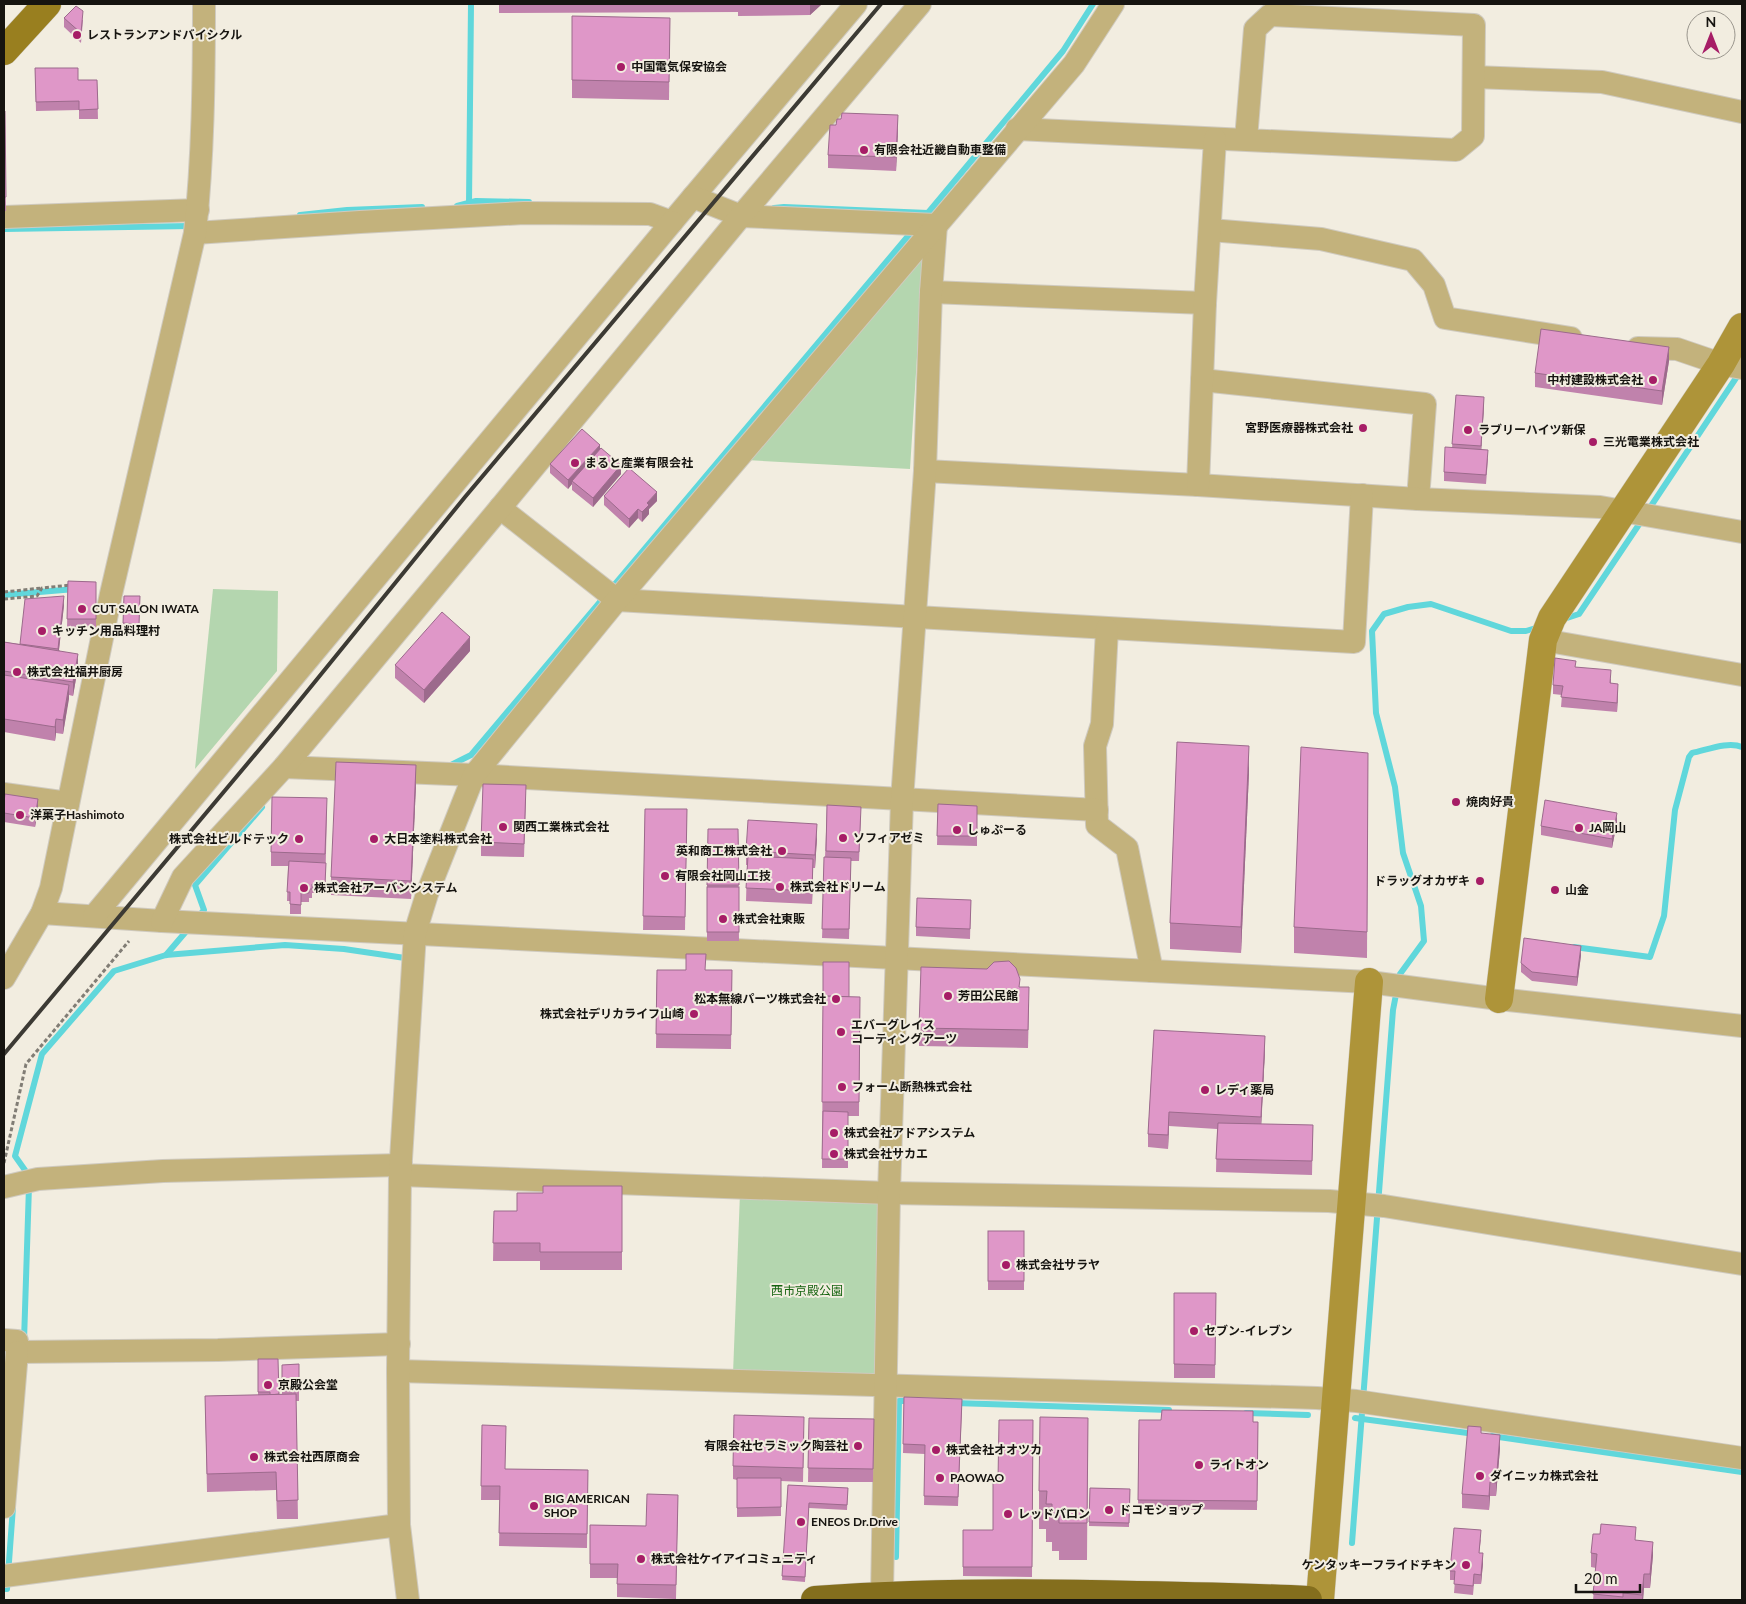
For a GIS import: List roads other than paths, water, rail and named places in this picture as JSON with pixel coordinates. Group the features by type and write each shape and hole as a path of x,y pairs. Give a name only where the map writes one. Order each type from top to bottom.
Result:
{"highway":[{"path":"814,1600 882,1595 1027,1592 1308,1600"}],"main road":[{"path":"4,51 47,4"}],"street":[{"path":"6,972 42,913 51,888 113,583 197,222 204,68 204,4"},
{"path":"94,916 856,4"},
{"path":"154,920 183,877 292,767 500,508 741,216 920,4"},
{"path":"408,1600 399,1524 400,1170 415,933 427,894 474,775 610,594 923,225 1017,129 1074,64 1113,4"},
{"path":"1017,129 1456,150 1473,136 1474,25 1415,13 1270,15 1255,29 1246,139"},
{"path":"1474,77 1602,82 1742,112"},
{"path":"1198,485 1205,303 1215,139"},
{"path":"693,197 741,216 923,225"},
{"path":"4,217 197,222 360,222 524,213 650,214 672,222"},
{"path":"882,1595 889,1193 902,800 925,471 931,292 923,225"},
{"path":"1210,230 1321,239 1413,260 1434,285 1445,318 1588,341"},
{"path":"931,292 1205,303"},
{"path":"1499,999 1548,629 1638,513 1733,366 1742,327"},
{"path":"1617,346 1677,349 1733,366"},
{"path":"1202,380 1425,404 1418,499"},
{"path":"925,471 1600,508 1742,532"},
{"path":"500,508 610,594 914,618 1354,642 1362,495"},
{"path":"1107,628 1102,724 1095,746 1097,825 1127,848 1152,971"},
{"path":"1548,629 1742,675"},
{"path":"292,767 474,775 1097,810"},
{"path":"4,794 68,803"},
{"path":"42,913 1389,984 1499,999 1742,1026"},
{"path":"1320,1600 1354,1401 1389,984"},
{"path":"22,1183 164,1171 400,1170 889,1193 1319,1201 1369,1205 1742,1264"},
{"path":"4,1507 17,1349 218,1350 399,1344"},
{"path":"398,1371 1354,1401 1742,1458"},
{"path":"8,1575 399,1524"}],"waterway":[{"path":"469,204 471,4"},
{"path":"922,220 1063,51 1093,4"},
{"path":"457,206 476,201 529,202"},
{"path":"300,215 347,210 422,207"},
{"path":"774,208 928,213"},
{"path":"4,229 191,226"},
{"path":"448,765 471,755 914,229"},
{"path":"1647,512 1740,372"},
{"path":"1561,620 1579,614 1642,520"},
{"path":"4,595 75,589"},
{"path":"1352,1543 1393,1010 1400,974 1424,941 1421,906 1403,853 1395,787 1376,713 1372,631 1384,614 1408,607 1431,604 1511,631 1526,631 1539,627"},
{"path":"1574,947 1650,957 1664,916 1675,810 1689,757 1692,753 1717,747 1730,745 1742,747"},
{"path":"198,917 204,910 195,885 262,807"},
{"path":"166,955 189,928"},
{"path":"27,1176 27,1173 15,1156 42,1054 114,971 166,955 285,945 344,949 405,958"},
{"path":"24,1341 29,1186"},
{"path":"896,1557 899,1401 912,1401"},
{"path":"954,1403 1169,1410"},
{"path":"1246,1413 1308,1415"},
{"path":"1355,1418 1475,1434"},
{"path":"1492,1436 1742,1472"},
{"path":"4,1589 7,1589 13,1507"}],"railway":[{"path":"4,1054 279,726 465,497 881,4"}],"place":[{"name":"レストランアンドバイシクル","path":"77,35"},
{"name":"中国電気保安協会","path":"621,67"},
{"name":"有限会社近畿自動車整備","path":"864,150"},
{"name":"中村建設株式会社","path":"1653,380"},
{"name":"宮野医療器株式会社","path":"1363,428"},
{"name":"ラブリーハイツ新保","path":"1468,430"},
{"name":"三光電業株式会社","path":"1593,442"},
{"name":"まると産業有限会社","path":"575,463"},
{"name":"CUT SALON IWATA","path":"82,609"},
{"name":"キッチン用品料理村","path":"42,631"},
{"name":"株式会社福井厨房","path":"17,672"},
{"name":"焼肉好貴","path":"1456,802"},
{"name":"洋菓子Hashimoto","path":"20,815"},
{"name":"関西工業株式会社","path":"503,827"},
{"name":"JA岡山","path":"1579,828"},
{"name":"しゅぷーる","path":"957,830"},
{"name":"ソフィアゼミ","path":"843,838"},
{"name":"株式会社ビルドテック","path":"299,839"},
{"name":"大日本塗料株式会社","path":"374,839"},
{"name":"英和商工株式会社","path":"782,851"},
{"name":"有限会社岡山工技","path":"665,876"},
{"name":"ドラッグオカザキ","path":"1480,881"},
{"name":"株式会社ドリーム","path":"780,887"},
{"name":"株式会社アーバンシステム","path":"304,888"},
{"name":"山金","path":"1555,890"},
{"name":"株式会社東販","path":"723,919"},
{"name":"芳田公民館","path":"948,996"},
{"name":"松本無線パーツ株式会社","path":"836,999"},
{"name":"株式会社デリカライフ山崎","path":"694,1014"},
{"name":"エバーグレイス コーティングアーツ","path":"841,1032"},
{"name":"フォーム断熱株式会社","path":"842,1087"},
{"name":"レディ薬局","path":"1205,1090"},
{"name":"株式会社アドアシステム","path":"834,1133"},
{"name":"株式会社サカエ","path":"834,1154"},
{"name":"株式会社サラヤ","path":"1006,1265"},
{"name":"セブン-イレブン","path":"1194,1331"},
{"name":"京殿公会堂","path":"268,1385"},
{"name":"有限会社セラミック陶芸社","path":"858,1446"},
{"name":"株式会社オオツカ","path":"936,1450"},
{"name":"株式会社西原商会","path":"254,1457"},
{"name":"ライトオン","path":"1199,1465"},
{"name":"ダイニッカ株式会社","path":"1480,1476"},
{"name":"PAOWAO","path":"940,1478"},
{"name":"BIG AMERICAN SHOP","path":"534,1506"},
{"name":"ドコモショップ","path":"1109,1510"},
{"name":"レッドバロン","path":"1008,1514"},
{"name":"ENEOS Dr.Drive","path":"801,1522"},
{"name":"株式会社ケイアイコミュニティ","path":"641,1559"},
{"name":"ケンタッキーフライドチキン","path":"1466,1565"}],"park label":[{"name":"西市京殿公園","path":"807,1291"}]}
